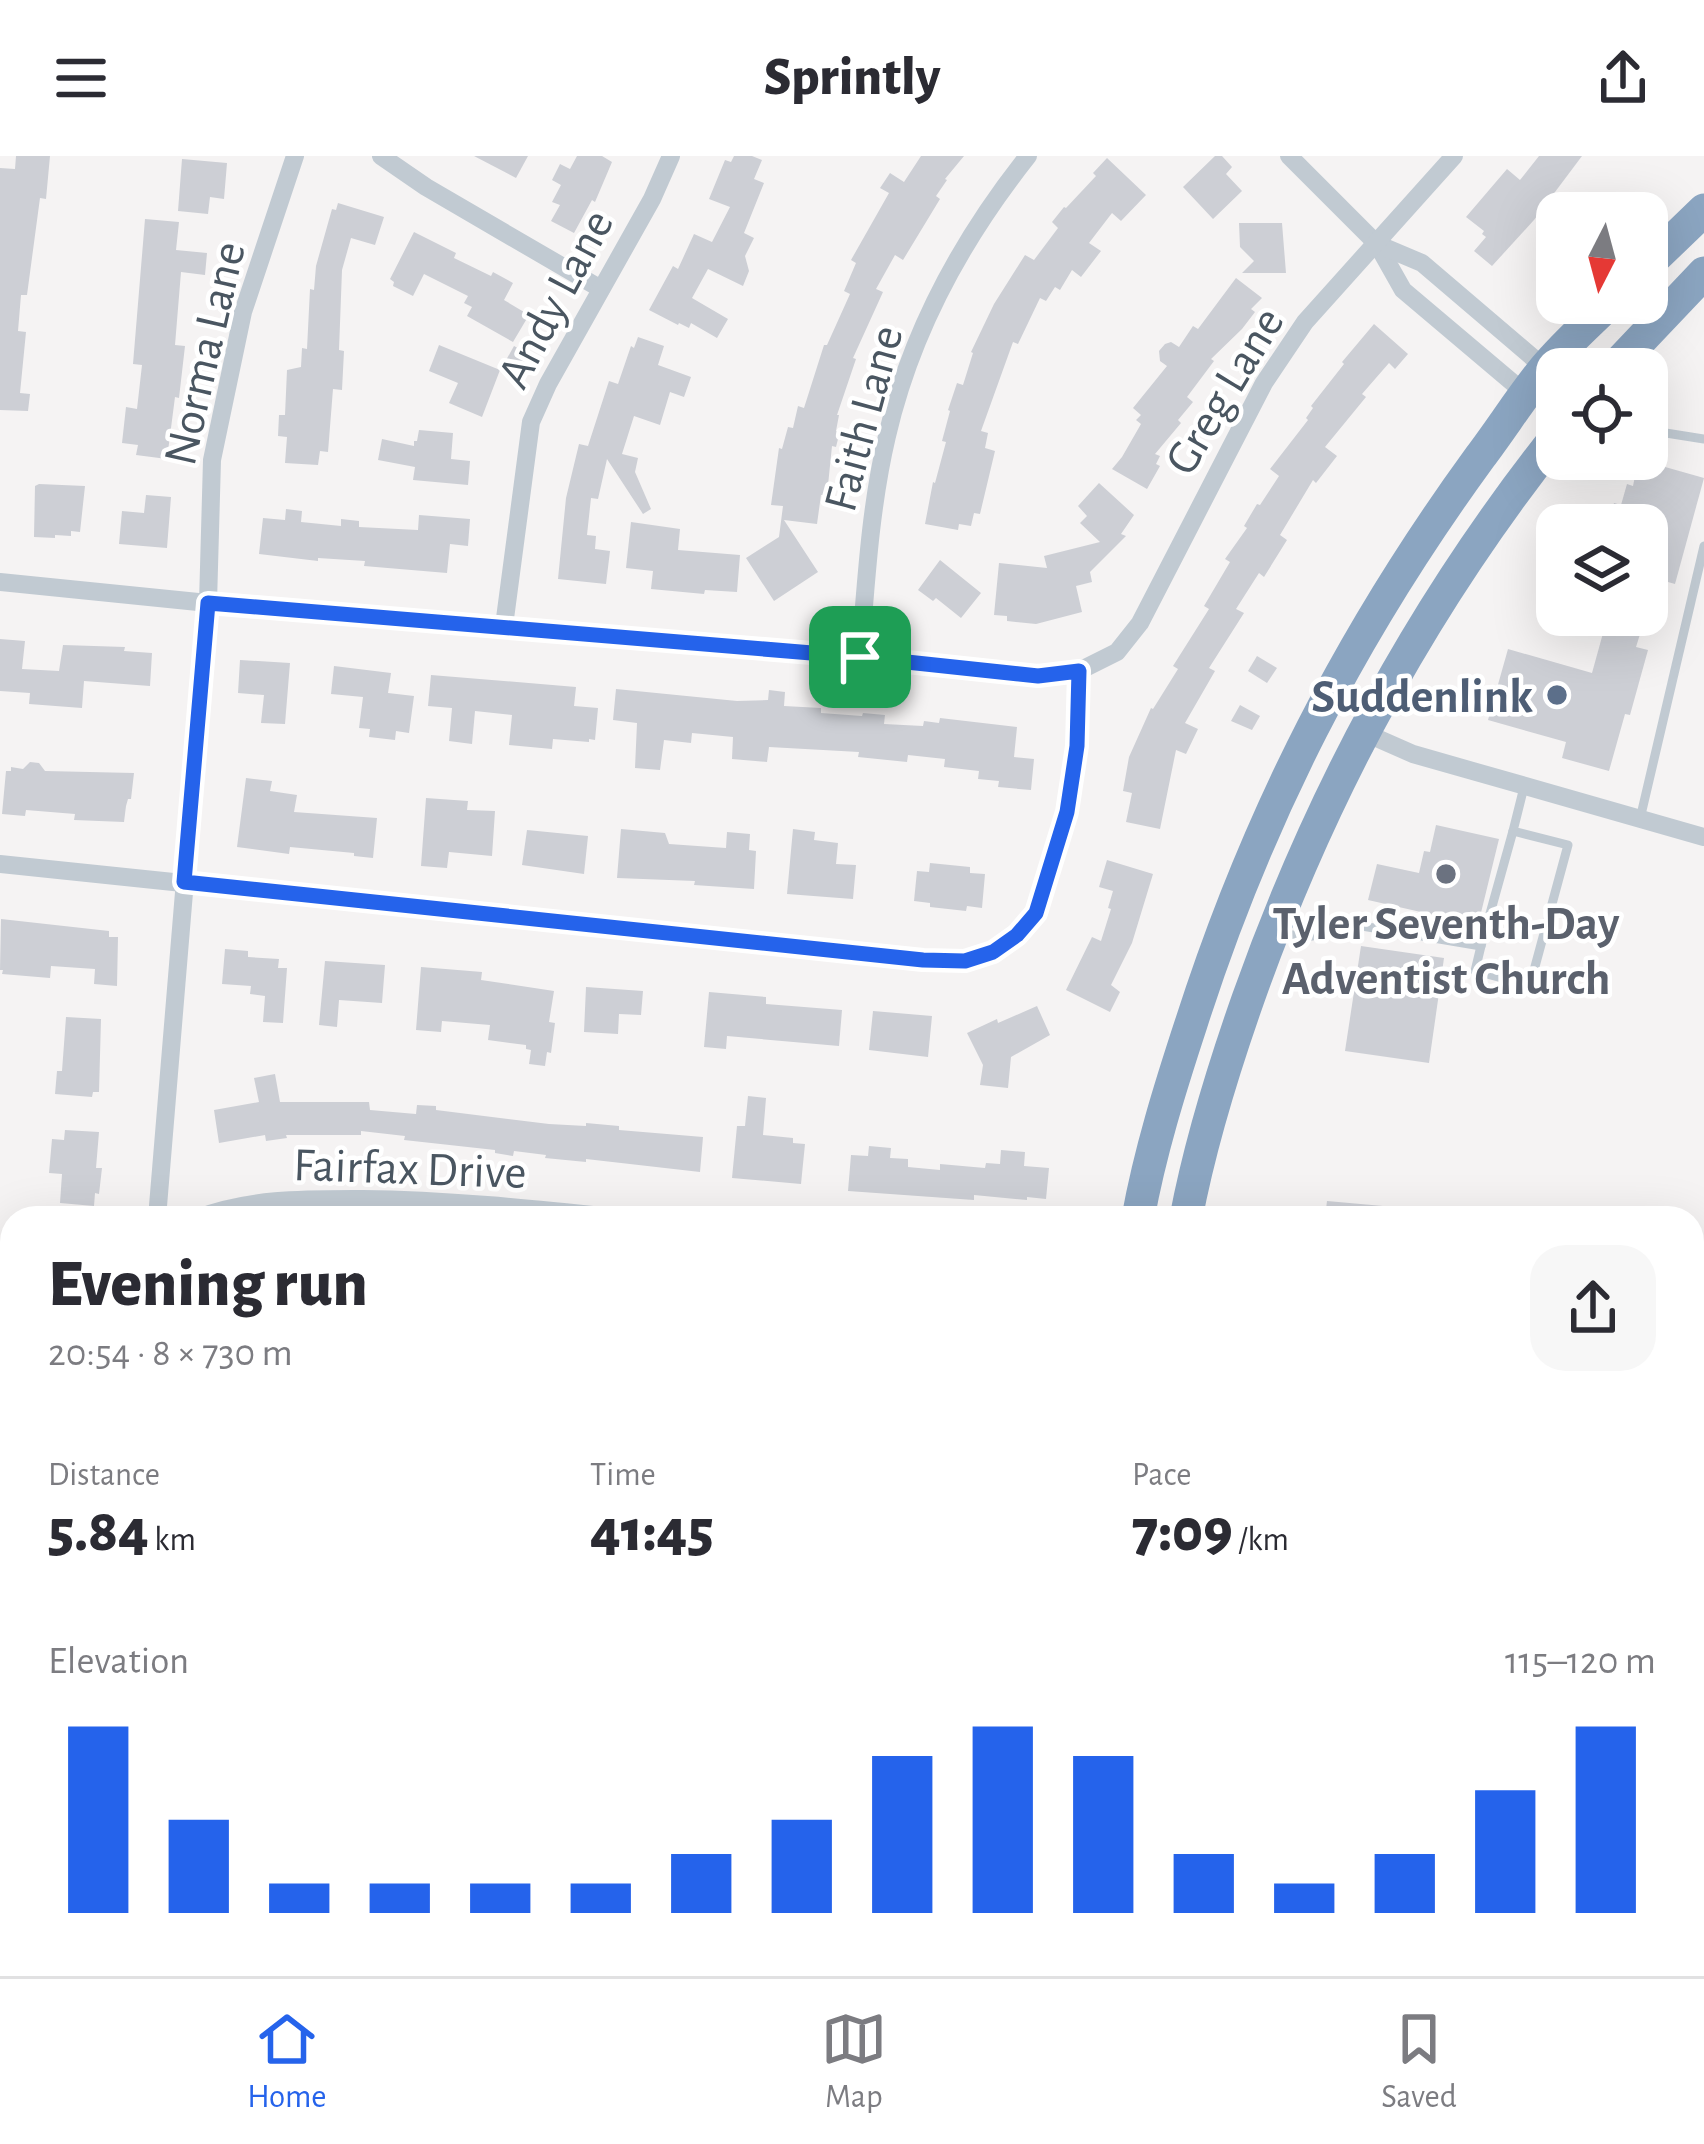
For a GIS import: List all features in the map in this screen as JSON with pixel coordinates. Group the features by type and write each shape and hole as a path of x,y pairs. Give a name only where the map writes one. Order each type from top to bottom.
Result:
{"highway":[{"path":"1668,244 1704,209"},
{"path":"1633,348 1704,273"},
{"path":"1567,348 1589,324"},
{"path":"1141,1206 1172,1080 1210,964 1258,842 1316,717 1414,551 1536,381"},
{"path":"1189,1206 1224,1073 1272,932 1314,830 1395,673 1455,575 1536,463"}],"street":[{"name":"Norma Lane","path":"158,1206 208,603 212,460 243,312 295,156"},
{"path":"381,156 601,289"},
{"name":"Andy Lane","path":"504,626 531,422 671,156"},
{"name":"Faith Lane","path":"860,657 871,524 886,438 915,343 954,263 1028,156"},
{"path":"1289,156 1377,244 1403,290 1536,381"},
{"name":"Greg Lane","path":"1079,671 1117,652 1140,623 1264,383 1305,322 1454,156"},
{"path":"1377,244 1422,263 1536,381"},
{"path":"0,582 1038,676 1079,671 1077,746 1067,812 1036,913 993,952 965,961 0,864"},
{"path":"1363,732 1413,754 1704,837"},
{"name":"Fairfax Drive","path":"242,1206 300,1198 405,1206"}],"lane":[{"path":"1668,433 1704,439"},
{"path":"1640,819 1704,546"},
{"path":"1513,831 1568,845 1531,985 1475,971 1524,786"},
{"path":"1272,932 1307,937 1362,926 1481,946"}],"building":[{"path":"16,156 50,156 27,295 21,295 18,331 26,332 20,393 30,394 28,411 0,410 0,168 15,169"},
{"path":"474,156 528,156 516,178"},
{"path":"577,156 602,156 612,162 595,202 592,200 574,233 551,221 560,205 552,202 561,185 552,180 560,164 570,169"},
{"path":"734,156 762,160 754,179 764,183 744,233 754,238 745,256 749,271 743,286 708,269 692,298 728,319 717,338 691,323 689,328 678,325 649,310 673,266 678,269 694,234 712,242 730,207 709,199 725,160 731,162"},
{"path":"921,156 964,156 945,179 936,196 940,199 903,260 895,255 876,289 883,292 853,358 837,415 836,431 840,431 836,447 832,446 827,495 821,495 817,524 784,520 818,572 774,601 746,558 779,537 783,506 771,505 779,448 788,427 793,428 798,406 804,408 824,345 850,294 844,291 856,263 851,260 889,193 880,188 890,173 904,182"},
{"path":"1215,156 1222,156 1232,167 1226,174 1242,191 1213,219 1183,187"},
{"path":"1539,156 1582,156 1555,192 1536,192 1536,217 1492,266 1474,251 1486,237 1484,231 1466,217 1507,169 1520,180"},
{"path":"1107,158 1146,195 1121,221 1112,213 1089,243 1101,251 1081,277 1072,270 1060,290 1055,287 1046,301 1040,298 1018,344 1013,342 981,431 988,433 985,448 995,451 980,514 974,513 971,526 959,524 958,530 925,524 946,442 942,441 948,410 957,383 963,385 971,352 994,304 1025,255 1034,260 1058,228 1052,222"},
{"path":"182,159 227,163 224,199 210,197 208,214 178,211"},
{"path":"338,203 384,217 375,245 351,238 342,270 342,390 333,389 328,452 320,451 318,465 285,463 287,437 278,436 279,415 285,415 287,370 301,367 302,348 307,349 310,289 314,290 316,266 332,209"},
{"path":"145,219 179,222 176,250 207,253 205,275 181,272 175,345 185,346 167,459 136,455 138,445 122,443 126,407 137,409 142,365 133,364"},
{"path":"1239,223 1282,223 1286,273 1242,273 1254,261 1240,247"},
{"path":"414,232 456,253 454,258 513,283 504,300 529,315 513,342 467,316 472,307 464,303 468,296 424,274 413,296 393,286 390,279"},
{"path":"1236,278 1262,298 1242,329 1211,359 1214,361 1187,397 1193,402 1155,454 1160,456 1156,464 1160,466 1147,489 1112,469 1141,424 1136,420 1141,415 1133,408 1167,366 1160,361 1159,351 1171,342 1179,347 1193,326 1198,329"},
{"path":"1374,324 1408,354 1395,369 1389,363 1325,447 1337,456 1316,483 1313,480 1280,535 1287,540 1236,609 1244,613 1209,668 1215,671 1185,723 1198,729 1186,754 1176,750 1160,829 1126,822 1132,793 1123,791 1129,757 1151,708 1178,669 1173,666 1209,609 1204,606 1230,562 1225,559 1279,476 1270,469 1308,420 1311,406 1342,362"},
{"path":"638,337 664,346 658,365 691,377 684,397 670,392 660,425 634,416 622,454 638,458 635,472 651,509 643,514 607,459 598,499 591,498 587,535 596,536 595,549 610,551 606,584 558,579 566,498 579,444 588,446 609,381 618,384"},
{"path":"439,345 500,370 482,417 449,403 458,383 429,371"},
{"path":"514,346 531,355 522,372 505,362"},
{"path":"419,430 453,433 451,459 470,461 468,485 413,480 415,467 378,460 382,439 414,446"},
{"path":"1668,468 1704,478 1675,584 1668,582 1668,504 1621,504 1627,484 1633,486 1634,480 1668,480"},
{"path":"1099,483 1134,515 1121,534 1126,536 1090,572 1092,582 1076,586 1082,612 1036,624 994,615 999,563 1047,568 1044,556 1100,542 1080,523 1087,516 1078,506"},
{"path":"35,486 85,486 80,532 34,537"},
{"path":"146,495 171,497 167,548 119,544 122,511 144,513"},
{"path":"286,509 302,511 301,522 341,526 341,519 359,521 359,527 418,530 419,515 470,519 468,546 450,544 447,573 364,566 365,561 259,554 263,518 285,520"},
{"path":"631,522 680,529 678,550 740,555 737,592 651,589 653,571 626,568"},
{"path":"940,560 981,593 961,618 918,590"},
{"path":"1602,636 1639,636 1636,647 1648,650 1609,771 1562,758 1566,742 1488,720 1508,649 1592,673"},
{"path":"0,639 25,641 22,669 59,671 63,645 152,653 150,686 84,681 82,708 29,704 30,693 0,691"},
{"path":"1257,656 1277,668 1267,683 1248,671"},
{"path":"240,660 290,663 285,724 261,723 264,695 238,693"},
{"path":"334,666 391,673 388,693 414,696 409,733 396,731 395,740 369,737 370,729 359,728 363,697 331,694"},
{"path":"431,675 576,687 574,706 598,708 595,740 553,739 552,749 509,745 512,715 475,711 472,744 449,741 452,708 428,706"},
{"path":"616,689 737,701 768,700 769,690 785,692 784,706 821,708 821,713 885,715 884,724 923,726 924,721 939,723 940,718 1017,727 1014,757 1034,759 1031,790 998,787 999,781 978,779 979,771 944,767 945,759 908,755 907,762 858,757 859,752 769,747 767,762 732,759 733,737 692,733 691,743 664,740 660,770 635,768 637,723 613,720"},
{"path":"1240,705 1260,716 1252,730 1231,721"},
{"path":"30,762 39,763 45,771 134,773 124,822 74,820 75,814 26,810 25,816 2,814 6,771 23,769"},
{"path":"246,778 272,781 270,791 297,795 294,812 377,818 373,858 290,847 289,854 237,847"},
{"path":"426,798 468,801 467,810 495,811 492,856 449,852 447,868 421,866"},
{"path":"1436,825 1499,839 1478,925 1368,900 1377,864 1419,873"},
{"path":"621,829 665,833 669,844 726,848 727,832 750,834 749,850 756,851 754,889 617,878"},
{"path":"793,829 815,832 814,840 838,843 836,864 856,865 853,899 787,894"},
{"path":"527,830 588,836 584,874 522,865"},
{"path":"1107,860 1153,874 1132,943 1111,985 1120,992 1110,1012 1066,990 1092,937 1101,941 1113,891 1099,887"},
{"path":"930,863 970,867 970,873 985,874 982,908 967,906 966,911 914,901 917,871 929,872"},
{"path":"1,919 109,931 109,937 118,937 117,986 94,984 95,969 51,966 50,978 2,974"},
{"path":"1361,946 1444,958 1429,1063 1345,1051"},
{"path":"225,949 248,951 248,957 279,959 278,968 287,968 283,1023 263,1022 265,996 250,994 251,986 222,984"},
{"path":"325,961 385,965 382,1003 339,1000 337,1027 319,1025"},
{"path":"421,967 482,972 481,980 554,991 549,1022 555,1023 545,1066 529,1064 531,1050 526,1045 488,1040 490,1025 442,1021 441,1032 416,1030"},
{"path":"586,987 643,991 641,1015 619,1014 618,1034 584,1032"},
{"path":"709,992 766,997 766,1004 842,1010 839,1046 727,1036 726,1049 704,1047"},
{"path":"1037,1006 1050,1035 1011,1057 1008,1088 980,1085 983,1065 967,1033"},
{"path":"873,1011 932,1016 928,1057 869,1050"},
{"path":"66,1017 101,1019 99,1092 92,1097 55,1094 57,1071 62,1071"},
{"path":"275,1074 280,1102 369,1102 370,1110 416,1114 417,1105 436,1106 436,1110 549,1124 586,1123 703,1137 700,1172 514,1151 513,1156 361,1131 361,1135 286,1135 266,1141 265,1135 219,1143 214,1110 259,1102 254,1078"},
{"path":"748,1096 766,1098 763,1135 805,1144 801,1184 732,1178 737,1126 745,1126"},
{"path":"65,1130 99,1132 96,1168 102,1168 94,1206 60,1203 62,1174 49,1173 52,1139 64,1140"},
{"path":"869,1146 891,1148 890,1158 908,1159 908,1167 940,1170 940,1164 985,1168 986,1163 1000,1164 1001,1150 1025,1152 1024,1166 1049,1168 1046,1199 974,1195 974,1200 848,1191 851,1155 868,1156"},
{"path":"1327,1201 1383,1206 1326,1206"}],"place":[{"name":"Suddenlink","path":"1557,695"},
{"name":"Tyler Seventh-Day Adventist Church","path":"1446,874"}],"route":[{"path":"208,603 860,657 1038,676 1079,671 1077,746 1067,812 1036,913 993,952 965,961 923,960 184,882 208,603"}]}
